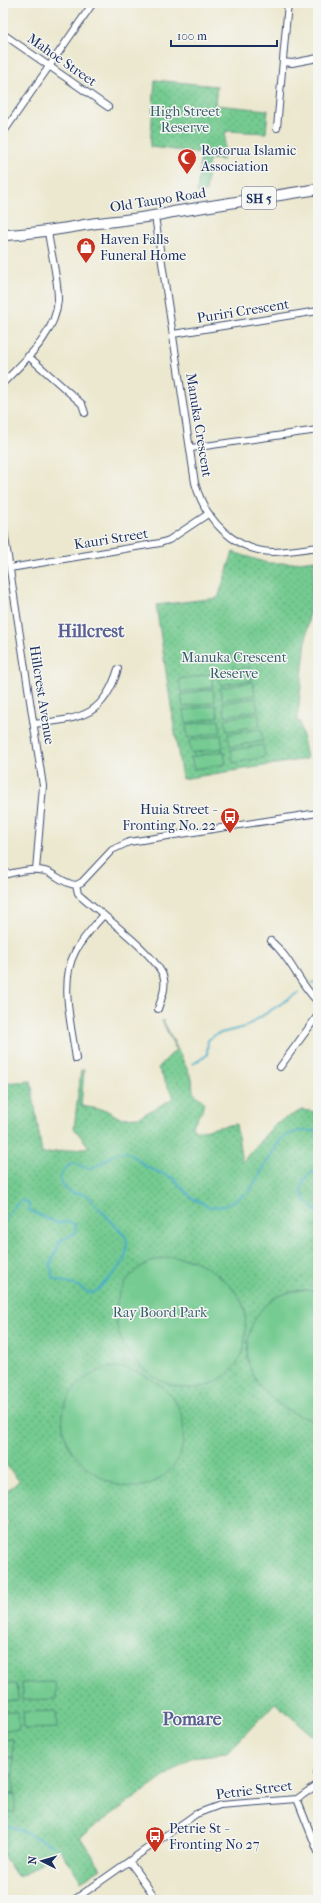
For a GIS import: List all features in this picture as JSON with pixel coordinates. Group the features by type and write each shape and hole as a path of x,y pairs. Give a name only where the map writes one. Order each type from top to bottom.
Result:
{"highway":[{"name":"Old Taupo Road","path":"3,235 48,232 318,189"}],"street":[{"path":"3,133 93,3"},
{"path":"277,128 288,3"},
{"name":"Mahoe Street","path":"3,34 108,107"},
{"path":"283,62 292,63 318,58"},
{"name":"Manuka Crescent","path":"155,216 198,494 208,514 231,538 253,548 271,552 283,552 318,547"},
{"path":"3,383 28,356 48,330 57,309 57,288 48,232"},
{"name":"Puriri Crescent","path":"173,334 318,311"},
{"path":"28,356 82,404 85,413"},
{"path":"191,448 318,430"},
{"name":"Kauri Street","path":"10,568 160,543 169,540 208,514"},
{"name":"Hillcrest Avenue","path":"3,524 43,786 36,870"},
{"path":"34,724 77,717 96,708 110,691 118,669"},
{"path":"3,875 36,870 51,873 65,882 76,885 82,882 112,850 129,842 318,813"},
{"path":"76,885 78,893 147,953 162,970 165,987 158,1009"},
{"path":"76,1059 67,993 69,967 80,944 103,916"},
{"path":"271,940 282,950 306,990 318,1002"},
{"path":"280,1067 318,1015"},
{"name":"Petrie Street","path":"74,1900 196,1814 208,1808 220,1805 297,1799 318,1784"},
{"path":"297,1799 318,1852"},
{"path":"129,1862 157,1900"}],"green space":[{"name":"High Street Reserve","path":"155,80 217,86 215,105 268,110 266,133 226,131 223,160 209,159 206,192 197,193 201,153 150,147"},
{"name":"Manuka Crescent Reserve","path":"233,552 267,563 291,563 315,560 297,722 300,722 307,759 182,779 156,605 218,598"},
{"path":"250,667 252,680 220,685 218,673"},
{"path":"211,674 213,687 181,692 179,679"},
{"path":"253,682 255,695 222,700 220,688"},
{"path":"213,689 215,702 183,707 181,695"},
{"path":"255,698 258,710 225,716 223,703"},
{"path":"216,705 218,717 186,723 184,710"},
{"path":"258,713 260,726 227,731 225,719"},
{"path":"219,720 221,732 188,738 186,725"},
{"path":"261,729 263,741 230,747 228,734"},
{"path":"221,735 223,748 191,753 189,741"},
{"path":"263,745 265,757 233,763 231,750"},
{"path":"224,751 226,764 194,769 191,757"},
{"name":"Ray Boord Park","path":"163,1020 192,1079 193,1092 204,1102 202,1111 192,1126 196,1131 236,1124 242,1162 276,1123 302,1110 318,1112 318,1740 275,1703 227,1753 192,1757 80,1837 101,1868 81,1881 60,1849 27,1873 17,1876 3,1855 3,1528 9,1524 3,1516 3,1494 19,1481 3,1461 3,1083 31,1081 42,1154 89,1147 74,1128 81,1070 84,1070 81,1106 106,1110 120,1118 139,1117 174,1098 158,1068 176,1049 162,1021"},
{"path":"172,1257 184,1258 193,1261 219,1276 233,1289 243,1304 245,1312 245,1341 240,1358 233,1368 223,1377 203,1387 181,1387 160,1380 141,1367 126,1349 118,1329 116,1307 124,1285 128,1279 138,1269 150,1262"},
{"path":"304,1290 318,1291 318,1421 299,1416 273,1400 259,1385 254,1377 248,1358 247,1347 249,1337 256,1318 262,1309 269,1302 281,1295"},
{"path":"115,1367 136,1372 156,1382 172,1397 182,1416 183,1441 181,1452 175,1465 168,1473 144,1486 124,1486 96,1474 73,1452 64,1432 63,1419 65,1406 70,1394 78,1384 89,1376 101,1370"},
{"path":"55,1682 56,1699 22,1700 22,1683"},
{"path":"3,1684 17,1684 18,1701 3,1701"},
{"path":"56,1711 57,1728 24,1729 23,1712"},
{"path":"3,1712 18,1712 19,1730 3,1730"},
{"path":"13,1739 13,1757 3,1757 3,1740"},
{"path":"3,1758 13,1758 14,1775 3,1775"},
{"path":"3,1776 14,1776 14,1794 3,1794"},
{"path":"15,1794 15,1812 3,1812 3,1795"}],"waterway":[{"path":"312,984 318,980"},
{"path":"193,1064 207,1055 208,1040 217,1034 245,1027 299,992"},
{"path":"3,1223 14,1207 21,1201 26,1201 29,1204 29,1210 57,1223 69,1222 75,1224 75,1233 60,1241 50,1265 54,1279 78,1286 89,1293 92,1293 99,1289 119,1268 125,1258 127,1245 126,1237 86,1194 73,1193 65,1188 60,1179 63,1171 71,1163 92,1169 116,1153 126,1152 138,1159 146,1167 173,1178 192,1198 210,1207 225,1206 249,1192 281,1139 289,1134 299,1131 318,1132"},
{"path":"318,1168 304,1179 301,1191 306,1200 318,1213"},
{"path":"3,1823 53,1845"}],"place":[{"name":"Rotorua Islamic Association","path":"187,175"},
{"name":"Haven Falls Funeral Home","path":"86,264"},
{"name":"Huia Street - Fronting No. 22","path":"230,834"},
{"name":"Petrie St - Fronting No 27","path":"155,1853"}],"district":[{"name":"Hillcrest","path":"91,631"},
{"name":"Pomare","path":"192,1719"}]}
